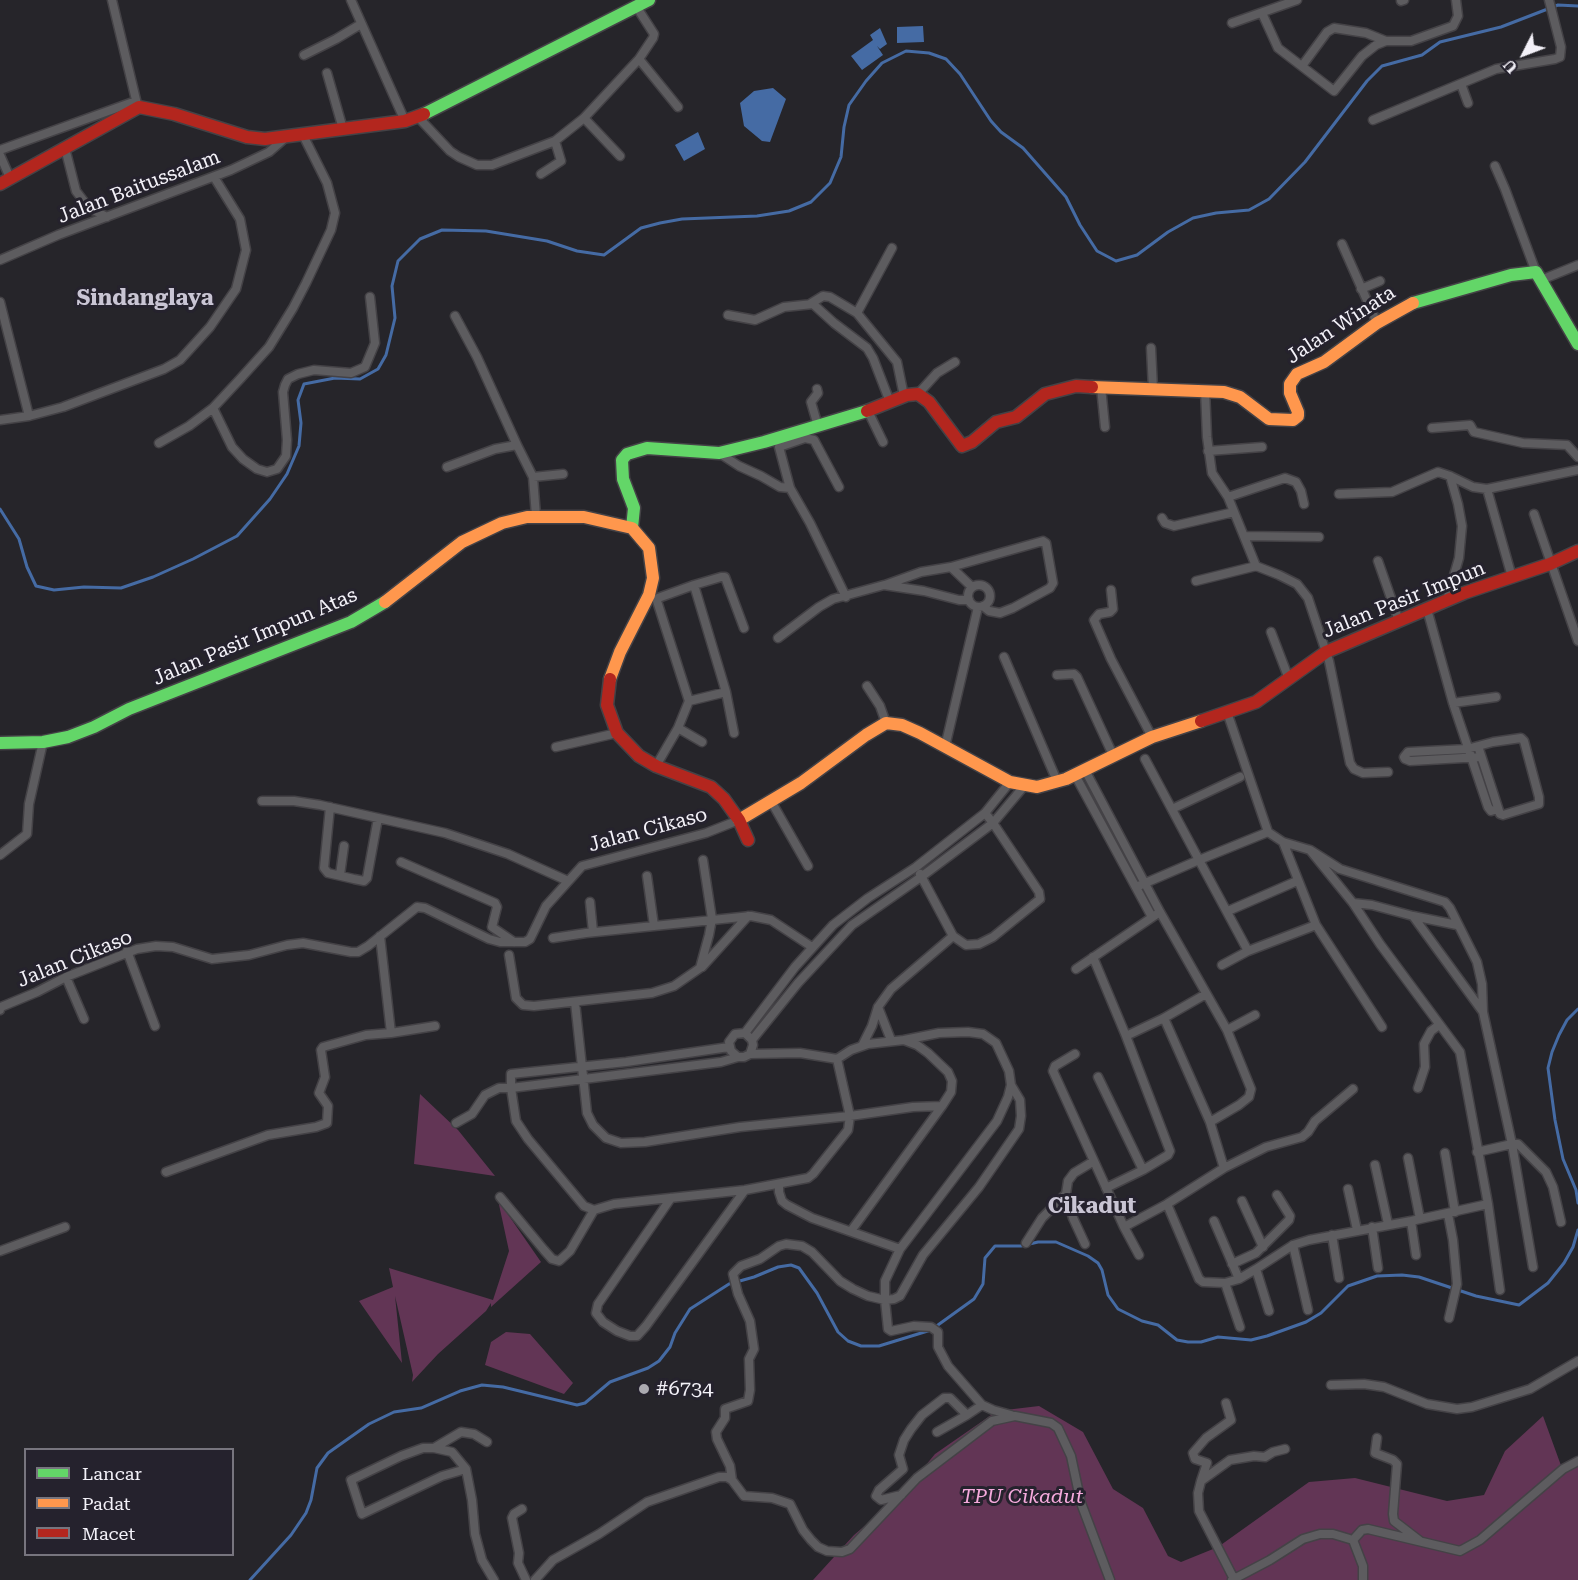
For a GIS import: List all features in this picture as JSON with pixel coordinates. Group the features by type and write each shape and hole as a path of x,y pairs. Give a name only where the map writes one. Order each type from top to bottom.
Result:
{"street":[{"path":"112,0 137,104"},
{"path":"351,0 405,121"},
{"path":"0,150 137,104 247,136 265,139 405,121 418,117 649,0"},
{"path":"1233,23 1297,0"},
{"path":"1302,66 1327,32 1334,28 1366,33 1386,41 1411,41 1453,26 1458,16 1456,0"},
{"path":"1373,120 1496,69 1560,57 1561,47 1550,2"},
{"path":"418,117 450,151 477,165 492,165 555,141 584,118 639,59 654,34 636,6"},
{"path":"1262,13 1274,43 1334,91 1362,56 1386,41"},
{"path":"304,55 361,24"},
{"path":"639,59 678,107"},
{"path":"327,73 343,129"},
{"path":"1461,84 1468,103"},
{"path":"0,155 5,181 137,104"},
{"path":"584,118 620,156"},
{"path":"159,443 189,426 213,408 269,346 298,300 335,218 327,183 303,135"},
{"name":"Jalan Baitussalam","path":"0,260 58,235 214,177 270,152 285,138"},
{"path":"541,174 561,161 555,141"},
{"path":"65,148 76,191 88,207 107,217"},
{"path":"1495,166 1539,276 1578,344"},
{"path":"0,420 29,416 63,407 164,369 180,360 211,327 236,289 246,250 240,219 214,177"},
{"path":"1342,244 1377,323"},
{"path":"857,313 892,248"},
{"path":"1539,276 1578,265"},
{"name":"Jalan Winata","path":"1205,390 1240,397 1269,420 1293,420 1298,416 1298,412 1290,393 1292,379 1297,374 1324,362 1377,323 1416,301 1511,275 1539,276"},
{"path":"1361,289 1380,281"},
{"path":"728,315 755,320 784,307 810,304 823,296 830,297 857,313 897,362 904,396"},
{"path":"213,408 232,447 243,459 257,470 267,472 277,469 286,456 283,392 288,379 314,370 351,373 365,367 375,342 370,297"},
{"path":"0,302 29,416"},
{"path":"810,304 813,304 867,348 890,402"},
{"path":"454,316 477,357 533,477 536,516"},
{"path":"1151,348 1153,389"},
{"path":"748,840 739,820 724,799 711,787 656,766 639,756 617,733 608,705 608,684 620,652 649,595 653,578 649,548 632,528 633,508 623,479 622,460 627,454 647,448 719,453 818,426 868,411 904,396 918,394 937,373 956,362"},
{"path":"918,394 929,402 962,446 972,442 996,422 1016,417 1045,394 1076,386 1205,390 1208,451 1212,472 1228,497 1256,566"},
{"path":"1101,387 1105,427"},
{"path":"817,389 818,393 812,402 818,426"},
{"path":"868,411 883,442"},
{"path":"1432,428 1469,425 1474,432 1523,443 1567,445 1578,442"},
{"path":"839,487 817,443 812,439 805,438 778,447 790,488 846,597"},
{"path":"447,467 495,449 517,445"},
{"path":"1567,445 1578,457"},
{"path":"1208,451 1262,447"},
{"path":"719,453 780,487 790,488"},
{"path":"1339,494 1392,492 1438,472 1473,487 1487,489 1578,470"},
{"path":"533,477 563,474"},
{"path":"1449,600 1448,596 1459,558 1462,526 1450,476"},
{"path":"1228,497 1285,478 1296,482 1304,504"},
{"path":"1487,489 1512,577"},
{"path":"1162,518 1165,523 1174,526 1234,512"},
{"path":"1534,514 1578,641"},
{"name":"Jalan Pasir Impun Atas","path":"0,742 43,742 68,736 94,727 129,709 351,622 391,598 462,542 502,523 536,516 584,517 632,528"},
{"path":"1244,536 1319,537"},
{"path":"778,638 833,599 846,597 921,572 951,567 1043,541 1046,543 1053,583 1050,588 999,613 972,605 968,596 972,587"},
{"name":"Jalan Pasir Impun","path":"886,723 902,725 1010,782 1037,787 1080,772 1152,737 1256,702 1326,652 1449,600 1550,564 1578,551"},
{"path":"1378,561 1399,621"},
{"path":"1196,581 1256,566 1279,574 1297,584 1308,598 1326,652 1350,763 1354,769 1363,773 1388,772"},
{"path":"951,567 972,587"},
{"path":"656,766 678,728 689,701 657,601 658,598 693,585 721,577 725,578 744,628"},
{"path":"693,585 726,692 734,734"},
{"path":"884,585 969,600"},
{"path":"945,747 981,606 989,599 988,590 981,585 972,587"},
{"path":"1111,590 1113,609 1110,612 1099,614 1094,620 1111,659 1152,737"},
{"path":"1427,609 1470,758 1488,807 1491,811 1497,809"},
{"path":"1271,632 1289,679"},
{"path":"1004,657 1057,781"},
{"path":"1057,675 1074,674 1077,676 1113,755"},
{"path":"739,820 801,783 886,723 880,706 867,686"},
{"path":"689,701 726,692"},
{"path":"1453,703 1496,697"},
{"path":"1227,712 1268,832 1282,842 1310,850 1340,869 1445,902 1450,908 1477,962 1482,984 1483,1012 1512,1144 1533,1267"},
{"path":"678,728 702,742"},
{"path":"556,747 617,733"},
{"path":"1478,746 1497,809 1503,815 1539,804 1539,796 1524,741 1518,737 1467,748 1408,752 1404,757 1410,761 1481,757"},
{"path":"0,855 27,834 29,804 43,742"},
{"path":"1145,759 1248,951"},
{"path":"1080,772 1101,800 1146,882 1156,915"},
{"path":"1080,772 1091,805 1136,887 1156,915 1227,1030 1251,1089 1251,1094 1239,1105 1210,1122"},
{"path":"1172,809 1240,777"},
{"path":"749,1037 764,1005 832,925 916,867 985,813 1010,782"},
{"path":"749,1037 845,932 873,909 921,877 993,823 1025,785"},
{"path":"1091,805 1101,800"},
{"path":"262,801 294,801 330,807 473,841 568,881"},
{"path":"771,801 808,866"},
{"path":"330,807 324,868 328,873 364,881 367,878 378,818"},
{"path":"916,867 953,936 966,945 979,944 993,937 1040,899 1040,892 985,813"},
{"name":"Jalan Cikaso","path":"0,1008 127,951 156,946 173,947 191,952 201,958 228,959 303,943 358,952 414,908 421,907 489,939 518,943 530,939 542,913 582,866 706,833 739,820"},
{"path":"1136,887 1268,832"},
{"path":"1282,842 1316,925 1382,1028"},
{"path":"340,875 344,846"},
{"path":"1310,850 1353,903 1380,945 1458,1049 1488,1204 1500,1290"},
{"path":"700,969 712,920 703,860"},
{"path":"401,862 495,903 497,907 492,927 518,943"},
{"path":"647,876 654,926"},
{"path":"1228,911 1297,881"},
{"path":"590,902 593,932"},
{"path":"1353,903 1372,905 1457,925"},
{"path":"1076,969 1156,915"},
{"path":"554,938 748,916 771,920 812,947"},
{"path":"509,955 519,1004 534,1006 652,993 674,986 700,969 748,916"},
{"path":"1413,916 1483,1012"},
{"path":"1222,965 1248,951 1316,925"},
{"path":"380,936 391,1033"},
{"path":"862,1046 878,1007 891,989 953,936"},
{"path":"127,951 155,1026"},
{"path":"1093,957 1170,1151 1168,1155 1143,1170 1106,1188"},
{"path":"66,977 84,1019"},
{"path":"1126,1036 1206,994"},
{"path":"576,1002 587,1113 593,1125 606,1138 621,1143 645,1142 740,1127 913,1107 942,1106"},
{"path":"878,1007 891,1040"},
{"path":"1227,1030 1255,1015"},
{"path":"1164,1018 1210,1122 1224,1168"},
{"path":"1418,1088 1425,1067 1424,1044 1431,1031 1439,1025"},
{"path":"166,1172 268,1135 327,1123 328,1106 319,1093 325,1077 321,1050 323,1047 366,1035 435,1026"},
{"path":"456,1123 472,1114 485,1095 499,1088 721,1062 750,1054 800,1053 837,1059 862,1046 939,1034 968,1032 983,1034 996,1043 1009,1071 1011,1085 1008,1097 997,1121 900,1250 885,1281 888,1329 891,1331 914,1326 935,1329 940,1354 982,1405 1015,1416 1051,1423 1058,1428 1071,1456 1081,1503 1110,1580"},
{"path":"738,1057 729,1047 731,1038 735,1034 749,1037"},
{"path":"749,1037 753,1045 750,1054"},
{"path":"851,1231 951,1092 952,1081 948,1072 917,1045 904,1040"},
{"path":"729,1047 626,1062 511,1074 516,1121 584,1206 594,1210 614,1204 745,1190 802,1180 813,1174 848,1130 850,1116 837,1059"},
{"path":"1075,1054 1055,1066 1053,1071 1139,1255"},
{"path":"1098,1077 1143,1170"},
{"path":"732,1480 730,1466 716,1432 725,1418 725,1409 748,1401 749,1359 754,1348 750,1321 734,1280 736,1270 760,1259 779,1246 790,1244 812,1252 840,1281 853,1290 885,1300 900,1296 923,1255 979,1187 1019,1129 1020,1100 1011,1085"},
{"path":"1124,1227 1167,1204 1224,1168 1266,1147 1302,1137 1315,1121 1353,1089"},
{"path":"1477,1152 1518,1144 1546,1172 1553,1187 1561,1222"},
{"path":"1444,1153 1457,1284 1449,1318"},
{"path":"1408,1158 1415,1220 1416,1255"},
{"path":"1085,1244 1073,1218 1066,1194 1068,1180 1074,1173 1094,1161"},
{"path":"1375,1165 1388,1224"},
{"path":"780,1184 779,1192 782,1201 787,1205 812,1218 900,1250"},
{"path":"1348,1189 1357,1230"},
{"path":"671,1198 598,1304 596,1313 603,1322 630,1336 637,1336 646,1326 745,1190"},
{"path":"1026,1243 1042,1218 1066,1194"},
{"path":"1232,1264 1256,1253 1285,1226 1290,1216 1277,1195"},
{"path":"500,1197 552,1259 559,1261 570,1251 594,1210"},
{"path":"1242,1201 1263,1247"},
{"path":"1167,1204 1199,1279 1208,1284 1239,1279 1293,1245 1302,1242 1488,1204"},
{"path":"1214,1221 1239,1279"},
{"path":"0,1251 65,1227"},
{"path":"1372,1227 1378,1268"},
{"path":"1332,1235 1340,1278"},
{"path":"1293,1245 1308,1310"},
{"path":"1256,1269 1269,1311"},
{"path":"1225,1282 1240,1327"},
{"path":"1331,1385 1364,1384 1384,1387 1427,1404 1457,1409 1472,1407 1530,1389 1578,1361"},
{"path":"903,1494 881,1500 876,1496 879,1490 903,1469 899,1455 911,1428 922,1415 944,1398 950,1398 967,1415"},
{"path":"1226,1403 1231,1420 1206,1438 1193,1453 1195,1459 1207,1463 1198,1493 1199,1510 1233,1579 1270,1560 1303,1539 1320,1534 1333,1534 1353,1540"},
{"path":"937,1432 982,1405"},
{"path":"535,1580 553,1560 599,1534 647,1502 719,1477 732,1480 744,1496 772,1498 790,1504 803,1530 811,1540 827,1551 842,1552 850,1549 916,1478 992,1421 1015,1416"},
{"path":"434,1448 461,1432 474,1434 488,1442"},
{"path":"452,1452 453,1437"},
{"path":"1377,1438 1375,1453 1397,1464 1394,1521 1423,1543"},
{"path":"466,1469 442,1476 363,1514 351,1479 423,1448 452,1452 466,1469 475,1534 482,1560 494,1580"},
{"path":"1201,1481 1230,1460 1254,1456 1265,1457 1285,1449"},
{"path":"1353,1540 1362,1530 1368,1529 1460,1551 1480,1540 1563,1469 1578,1461"},
{"path":"522,1509 512,1518 519,1553 518,1563 526,1580"},
{"path":"1353,1540 1363,1566 1363,1580"},
{"path":"541,1572 546,1580"}],"green space":[{"path":"420,1094 458,1130 495,1176 414,1164"},
{"path":"498,1200 541,1262 491,1307 491,1303 486,1311 438,1354 412,1382 413,1375 395,1296 402,1363 359,1301 393,1287 389,1268 493,1300 509,1251"},
{"path":"506,1332 530,1334 573,1383 564,1394 485,1365 491,1342"},
{"name":"TPU Cikadut","path":"1039,1406 1083,1432 1113,1489 1143,1508 1168,1556 1181,1562 1218,1547 1309,1482 1355,1478 1447,1501 1484,1495 1505,1451 1543,1416 1563,1471 1578,1464 1578,1580 813,1580 854,1535 901,1495 935,1454 997,1411"}],"water":[{"path":"923,26 924,42 897,43 897,27"},
{"path":"880,28 887,44 880,49 877,46 883,55 862,70 851,56 873,40 870,35"},
{"path":"773,88 786,99 770,142 762,141 744,126 740,103 754,91"},
{"path":"698,132 705,149 684,161 675,145"}],"waterway":[{"path":"0,509 19,539 27,567 36,586 54,590 84,587 121,588 193,559 237,536 270,499 287,474 299,446 301,423 298,400 304,384 335,378 360,379 378,369 386,355 395,318 392,286 398,261 420,239 442,230 486,231 547,241 577,251 604,255 641,228 660,223 682,219 757,216 789,211 811,202 830,183 841,157 849,105 882,63 906,51 929,53 946,59 960,74 991,121 1001,132 1023,148 1066,197 1097,251 1116,261 1137,255 1168,232 1193,218 1249,210 1269,199 1305,162 1367,81 1382,66 1422,55 1440,42 1501,27 1558,5 1578,6"},
{"path":"1578,1009 1567,1020 1559,1035 1548,1068 1563,1159 1576,1190 1578,1203"},
{"path":"250,1580 291,1535 306,1513 317,1468 328,1453 369,1424 394,1412 421,1408 460,1391 482,1385 503,1387 577,1405 585,1403 610,1382 648,1368 659,1361 670,1347 675,1333 690,1309 729,1284 778,1267 791,1265 799,1268 817,1293 838,1332 848,1341 861,1346 879,1346 931,1330 974,1299 983,1284 985,1258 995,1246 1056,1242 1098,1263 1108,1295 1118,1309 1142,1321 1158,1325 1177,1340 1201,1342 1218,1337 1251,1340 1306,1322 1321,1313 1348,1286 1377,1276 1419,1277 1476,1296 1519,1305 1548,1283 1564,1263 1573,1247 1578,1230"}],"traffic: fast":[{"path":"424,114 649,0"},
{"path":"1413,303 1511,275 1536,272 1578,344"},
{"path":"632,528 634,508 623,479 622,460 627,454 647,448 719,453 867,411"},
{"path":"0,743 43,742 68,737 129,709 351,622 385,602"}],"traffic: slow":[{"path":"1092,387 1224,392 1240,397 1269,419 1293,420 1298,416 1298,412 1290,393 1290,384 1297,374 1324,362 1377,323 1413,303"},
{"path":"385,602 462,542 502,523 527,517 584,517 632,528 649,548 653,578 649,595 620,652 610,679"},
{"path":"739,820 801,783 886,723 902,725 920,733 1010,782 1037,787 1066,779 1152,737 1201,721"}],"traffic: jam":[{"path":"0,184 139,107 174,114 247,137 265,139 405,121 424,114"},
{"path":"867,411 907,395 918,394 929,402 962,446 972,442 996,422 1016,417 1045,394 1076,386 1092,387"},
{"path":"1201,721 1256,702 1326,652 1464,593 1550,564 1578,551"},
{"path":"610,679 607,705 617,733 639,756 656,766 711,787 724,799 739,820 748,840"}],"place":[{"name":"#6734","path":"644,1389"}],"district":[{"name":"Sindanglaya","path":"145,299"},
{"name":"Cikadut","path":"1092,1207"}]}
